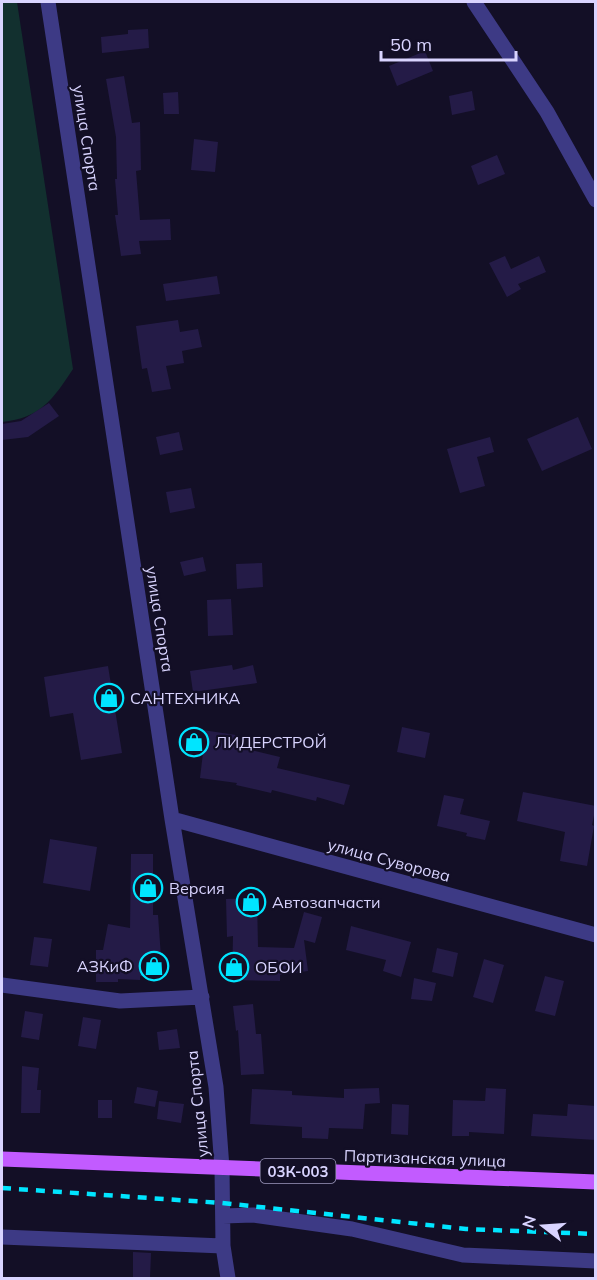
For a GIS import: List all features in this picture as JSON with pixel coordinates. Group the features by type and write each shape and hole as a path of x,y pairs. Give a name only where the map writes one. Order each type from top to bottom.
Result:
{"main road":[{"name":"Партизанская улица","path":"2,1159 596,1182"}],"street":[{"name":"улица Спорта","path":"48,2 172,819 216,1088 222,1168 224,1246 228,1278"},
{"path":"474,2 547,112 596,200"},
{"name":"улица Суворова","path":"172,819 596,935"},
{"path":"2,985 120,1001 202,996"},
{"path":"223,1216 254,1215 352,1229 463,1255 596,1261"},
{"path":"2,1237 224,1246"}],"green space":[{"path":"2,2 17,2 73,369 45,405 27,416 2,422"}],"building":[{"path":"148,29 149,48 102,53 101,37 128,34 128,30"},
{"path":"425,51 433,71 397,86 389,66"},
{"path":"124,76 132,123 140,122 141,170 136,171 140,220 170,219 171,240 139,241 141,254 121,256 115,215 118,215 115,179 117,179 116,137 106,79"},
{"path":"472,91 475,110 452,115 449,96"},
{"path":"178,92 179,114 164,114 163,93"},
{"path":"194,139 218,142 215,172 191,170"},
{"path":"497,155 505,174 478,185 471,166"},
{"path":"505,256 511,269 539,256 546,272 518,284 521,289 507,297 489,263"},
{"path":"217,276 220,294 166,301 163,284"},
{"path":"178,320 180,332 198,329 202,347 182,351 184,363 166,366 171,389 152,392 147,368 142,369 136,326"},
{"path":"49,403 59,416 28,437 2,440 2,424 21,421"},
{"path":"578,417 592,449 542,471 527,439"},
{"path":"179,432 183,450 160,455 156,437"},
{"path":"490,437 494,452 477,457 485,486 460,493 447,449"},
{"path":"191,488 195,508 170,513 166,492"},
{"path":"203,557 206,571 184,576 180,562"},
{"path":"262,563 263,587 237,589 236,564"},
{"path":"231,599 233,635 208,636 207,600"},
{"path":"232,665 233,670 253,665 257,683 193,692 190,671"},
{"path":"108,666 122,753 81,760 73,713 50,717 44,677"},
{"path":"402,727 430,733 425,758 397,752"},
{"path":"196,729 236,735 234,746 280,757 277,768 350,785 344,805 317,797 316,801 272,790 271,793 236,785 237,783 200,778 203,753 193,752"},
{"path":"523,792 596,806 587,866 560,861 565,832 517,821"},
{"path":"444,795 464,799 460,814 490,821 485,840 437,826"},
{"path":"50,839 97,847 90,891 43,883"},
{"path":"131,854 153,854 153,915 158,915 161,957 165,956 165,976 140,976 140,980 118,979 118,982 96,982 96,950 103,950 108,924 130,928"},
{"path":"257,898 258,947 294,948 304,912 322,917 315,943 304,940 308,971 280,975 280,981 232,980 233,936 227,937 226,899"},
{"path":"351,926 411,942 401,977 383,971 386,960 346,950"},
{"path":"34,937 52,939 48,967 30,965"},
{"path":"437,948 458,953 453,977 432,972"},
{"path":"484,959 504,965 493,1003 473,997"},
{"path":"545,976 564,981 555,1016 535,1011"},
{"path":"414,978 436,983 432,1001 411,999"},
{"path":"253,1004 256,1034 261,1034 264,1074 241,1075 238,1030 236,1031 233,1006"},
{"path":"25,1011 43,1014 39,1040 21,1037"},
{"path":"83,1017 101,1020 96,1049 78,1046"},
{"path":"177,1029 180,1048 159,1050 157,1032"},
{"path":"22,1066 39,1068 37,1090 41,1090 40,1113 21,1113"},
{"path":"137,1087 158,1091 155,1107 134,1103"},
{"path":"379,1088 380,1103 365,1104 363,1129 329,1128 328,1139 302,1138 302,1127 250,1124 252,1089 292,1091 292,1095 344,1098 344,1089"},
{"path":"486,1088 506,1089 504,1134 469,1132 469,1136 452,1136 453,1100 485,1101"},
{"path":"98,1100 112,1100 112,1118 98,1118"},
{"path":"159,1101 184,1104 181,1123 157,1119"},
{"path":"392,1104 409,1105 408,1135 391,1134"},
{"path":"568,1104 596,1106 596,1140 531,1136 533,1114 567,1116"},
{"path":"133,1252 151,1253 150,1278 133,1278"}],"railway":[{"path":"2,1188 222,1203 466,1229 596,1234"}],"place":[{"name":"САНТЕХНИКА","path":"109,698"},
{"name":"ЛИДЕРСТРОЙ","path":"194,742"},
{"name":"Версия","path":"148,888"},
{"name":"Автозапчасти","path":"251,902"},
{"name":"АЗКиФ","path":"154,966"},
{"name":"ОБОИ","path":"234,967"}]}
